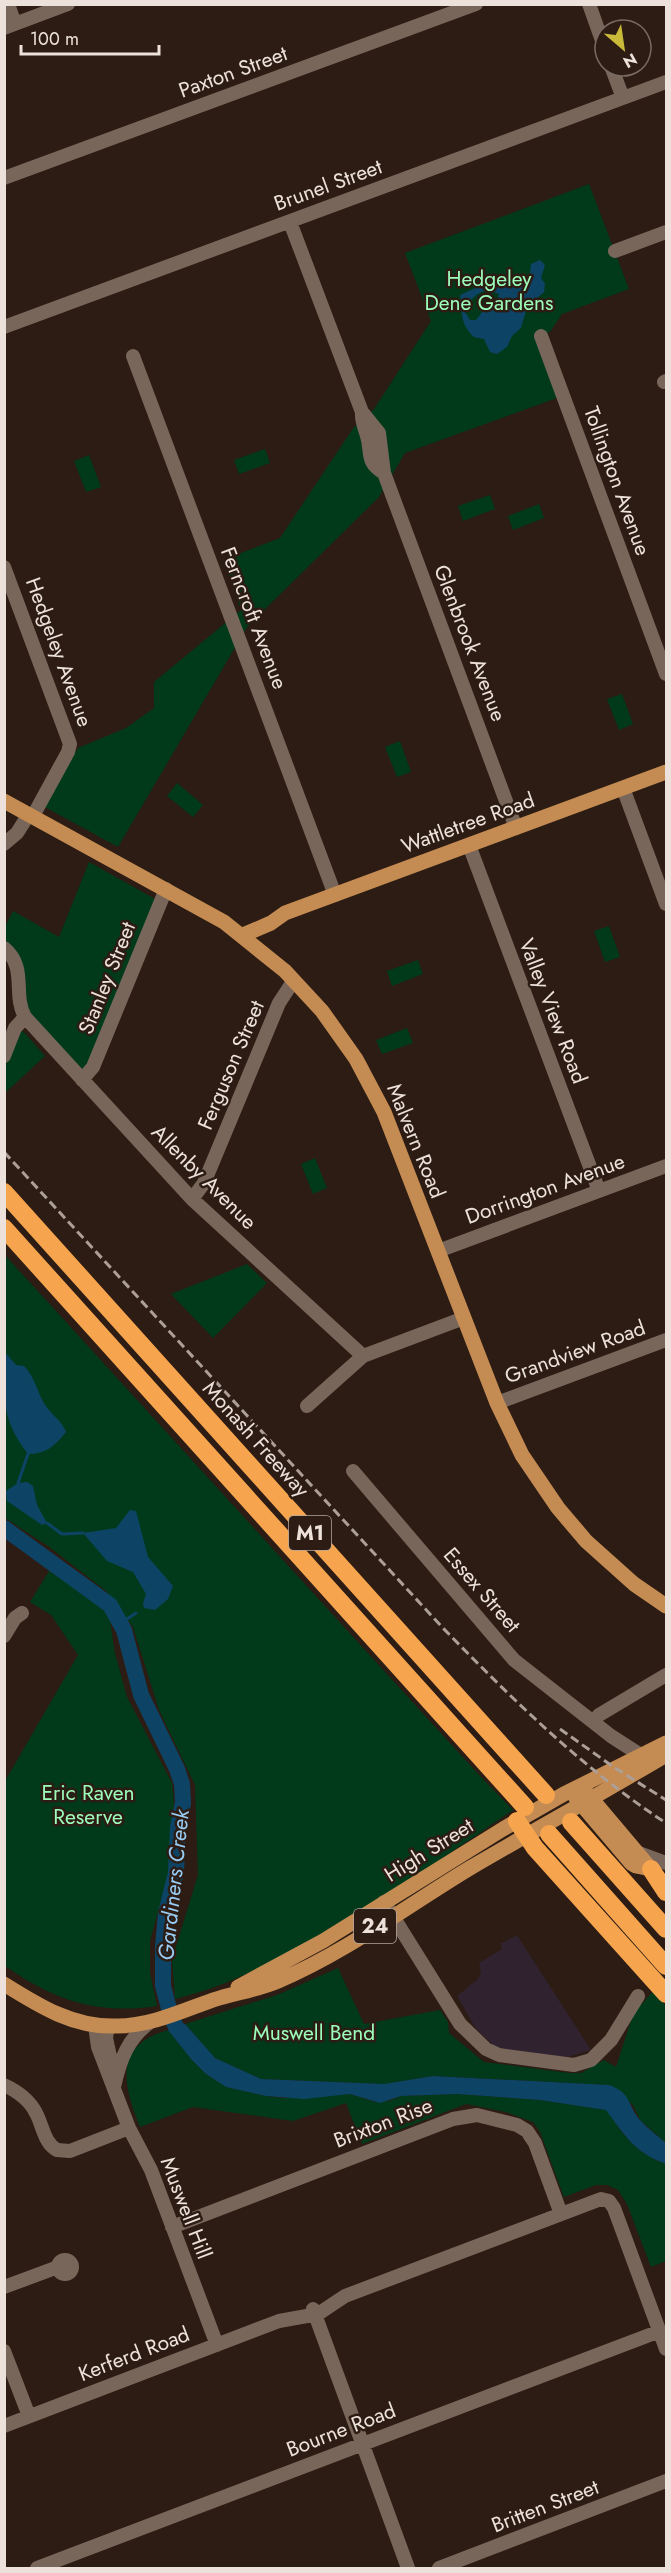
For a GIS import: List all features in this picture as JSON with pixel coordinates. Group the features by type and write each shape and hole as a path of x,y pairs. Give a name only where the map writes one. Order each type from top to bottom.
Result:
{"highway":[{"name":"Monash Freeway","path":"4,1192 565,1792"},
{"name":"M1","path":"4,1228 528,1825 666,1965"},
{"path":"579,1808 666,1929"},
{"path":"528,1825 666,1994"},
{"path":"661,1868 666,1892"}],"main road":[{"name":"Wattletree Road","path":"237,931 271,923 285,913 666,772"},
{"name":"Malvern Road","path":"4,801 166,889 237,931 294,980 337,1031 370,1083 497,1402 522,1455 558,1508 604,1558 634,1584 666,1606"},
{"name":"High Street","path":"216,1999 249,1992 296,1972 394,1915 528,1825 565,1792 666,1743"},
{"name":"High Street","path":"4,1983 53,2013 101,2026 131,2026 192,2008 216,1999 308,1950 384,1902 528,1825 579,1808 666,1755"},
{"path":"565,1792 631,1863 636,1866 661,1868"},
{"path":"579,1808 661,1868"}],"street":[{"path":"8,4 10,26 68,4"},
{"name":"Paxton Street","path":"4,178 476,4"},
{"path":"616,78 623,98"},
{"name":"Brunel Street","path":"4,327 666,82"},
{"name":"Glenbrook Avenue","path":"290,222 362,412 379,433 384,473 516,828"},
{"path":"615,251 666,232"},
{"name":"Tollington Avenue","path":"541,336 666,674"},
{"name":"Ferncroft Avenue","path":"133,356 335,895"},
{"name":"Hedgeley Avenue","path":"4,567 70,744 68,752 31,815 17,833 4,844"},
{"path":"623,788 666,904"},
{"name":"Valley View Road","path":"469,845 599,1191"},
{"name":"Stanley Street","path":"82,1080 93,1067 166,889"},
{"path":"4,948 18,967 21,1008 25,1017 15,1028 4,1056"},
{"name":"Ferguson Street","path":"192,1199 204,1183 279,1003 294,980"},
{"name":"Allenby Avenue","path":"25,1017 192,1199 363,1356"},
{"name":"Dorrington Avenue","path":"438,1251 666,1166"},
{"path":"307,1406 363,1356 465,1318"},
{"name":"Grandview Road","path":"497,1402 665,1344"},
{"name":"Essex Street","path":"353,1471 514,1660 611,1736 642,1756"},
{"path":"4,1636 15,1618 22,1613"},
{"path":"593,1722 599,1715 666,1676"},
{"path":"611,1736 618,1751 616,1768"},
{"path":"384,1902 460,2025 486,2049 505,2057 574,2065 591,2060 611,2040 638,1996"},
{"path":"114,2087 125,2050 139,2032 156,2020"},
{"name":"Muswell Hill","path":"101,2026 106,2038 114,2087 129,2128 151,2170 217,2345"},
{"path":"4,2085 21,2095 32,2106 48,2141 57,2150 70,2151 129,2128"},
{"name":"Brixton Rise","path":"172,2227 453,2119 477,2115 517,2125 530,2134 561,2214"},
{"name":"Kerferd Road","path":"4,2426 279,2321 314,2311 329,2298 345,2296 601,2199 609,2201 614,2208 660,2331"},
{"path":"4,2287 58,2267"},
{"path":"314,2311 408,2568"},
{"path":"660,2331 666,2349"},
{"name":"Bourne Road","path":"36,2568 660,2331"},
{"path":"4,2351 29,2416"},
{"name":"Britten Street","path":"439,2568 666,2481"}],"shaded area":[{"path":"517,1935 591,2050 568,2057 517,2052 494,2046 476,2029 457,1996 478,1979 481,1972 479,1963 502,1949 500,1944"}],"green space":[{"name":"Hedgeley Dene Gardens","path":"589,184 629,289 562,314 550,332 535,337 557,398 405,453 379,497 247,627 118,847 43,806 78,748 126,728 154,708 154,682 241,610 223,560 280,538 354,427 374,409 431,321 405,253"},
{"path":"265,449 270,463 239,474 234,460"},
{"path":"89,455 101,487 86,492 74,461"},
{"path":"490,495 495,509 463,521 458,506"},
{"path":"539,504 544,518 513,530 508,516"},
{"path":"622,694 633,724 619,730 607,699"},
{"path":"400,741 411,772 397,777 385,747"},
{"path":"177,783 203,805 193,817 167,796"},
{"path":"89,862 157,900 88,1067 82,1069 27,1012 5,944 5,927 13,911 59,937"},
{"path":"609,926 620,957 605,962 594,931"},
{"path":"418,960 423,974 392,986 387,971"},
{"path":"407,1028 413,1043 382,1054 376,1040"},
{"path":"23,1031 45,1056 5,1093 5,1067 19,1033"},
{"path":"315,1158 327,1188 313,1194 301,1164"},
{"path":"4,1254 513,1810 396,1888 291,1951 223,1984 175,1999 172,1959 198,1875 195,1785 159,1710 133,1627 117,1604 106,1591 48,1546 5,1518"},
{"path":"247,1264 267,1283 213,1338 171,1294"},
{"name":"Eric Raven Reserve","path":"49,1571 102,1606 110,1621 115,1653 127,1697 172,1783 174,1804 169,1871 150,1941 150,1973 157,2006 114,2008 76,2002 41,1988 5,1966 5,1781 78,1655 51,1615 30,1602"},
{"name":"Muswell Bend","path":"338,1968 364,2024 440,2010 448,2022 449,2033 484,2062 569,2073 581,2073 604,2060 616,2067 636,2005 642,2004 653,1991 666,2006 666,2143 640,2120 633,2105 609,2085 433,2076 384,2084 261,2079 215,2058 185,2024 277,1995"},
{"path":"168,2030 206,2074 226,2087 266,2096 283,2098 350,2094 375,2102 389,2101 401,2096 457,2094 540,2100 607,2110 632,2143 647,2155 666,2164 666,2261 651,2267 627,2204 618,2190 607,2185 596,2185 564,2197 540,2132 533,2122 506,2112 466,2104 362,2144 346,2103 293,2121 193,2107 140,2127 129,2096 127,2082 130,2056 150,2037"}],"water":[{"path":"540,260 545,265 541,278 545,284 544,292 527,307 521,328 512,336 507,347 497,354 490,352 484,339 474,337 466,327 462,317 460,295 482,285 500,287 522,280 530,273 531,264","holes":["488,290 499,294 497,300 486,307 476,320 470,320 465,312 473,298"]},
{"path":"4,1351 16,1365 24,1366 28,1370 45,1405 66,1432 45,1451 28,1454 12,1429 4,1393"},
{"path":"27,1482 33,1486 37,1505 47,1523 42,1525 7,1501 6,1491 18,1483"},
{"path":"130,1510 136,1511 148,1557 173,1586 168,1599 155,1610 144,1608 146,1594 133,1572 107,1561 83,1533 116,1528"},
{"path":"185,2024 215,2058 261,2079 384,2084 433,2076 609,2085 622,2092 640,2120 666,2143 666,2164 638,2149 625,2136 606,2110 540,2100 457,2094 401,2096 380,2103 350,2094 304,2099 266,2096 226,2087 206,2074 168,2030"}],"waterway":[{"path":"18,1483 28,1454"},
{"path":"47,1523 62,1534 83,1533"},
{"name":"Gardiners Creek","path":"4,1528 110,1605 124,1630 141,1695 177,1769 182,1784 183,1803 178,1827 176,1873 166,1913 163,1986 176,2027 190,2043"},
{"path":"121,1623 136,1613"}],"railway":[{"path":"4,1152 468,1654 577,1756 635,1802 666,1823"},
{"path":"560,1729 666,1800"}]}
